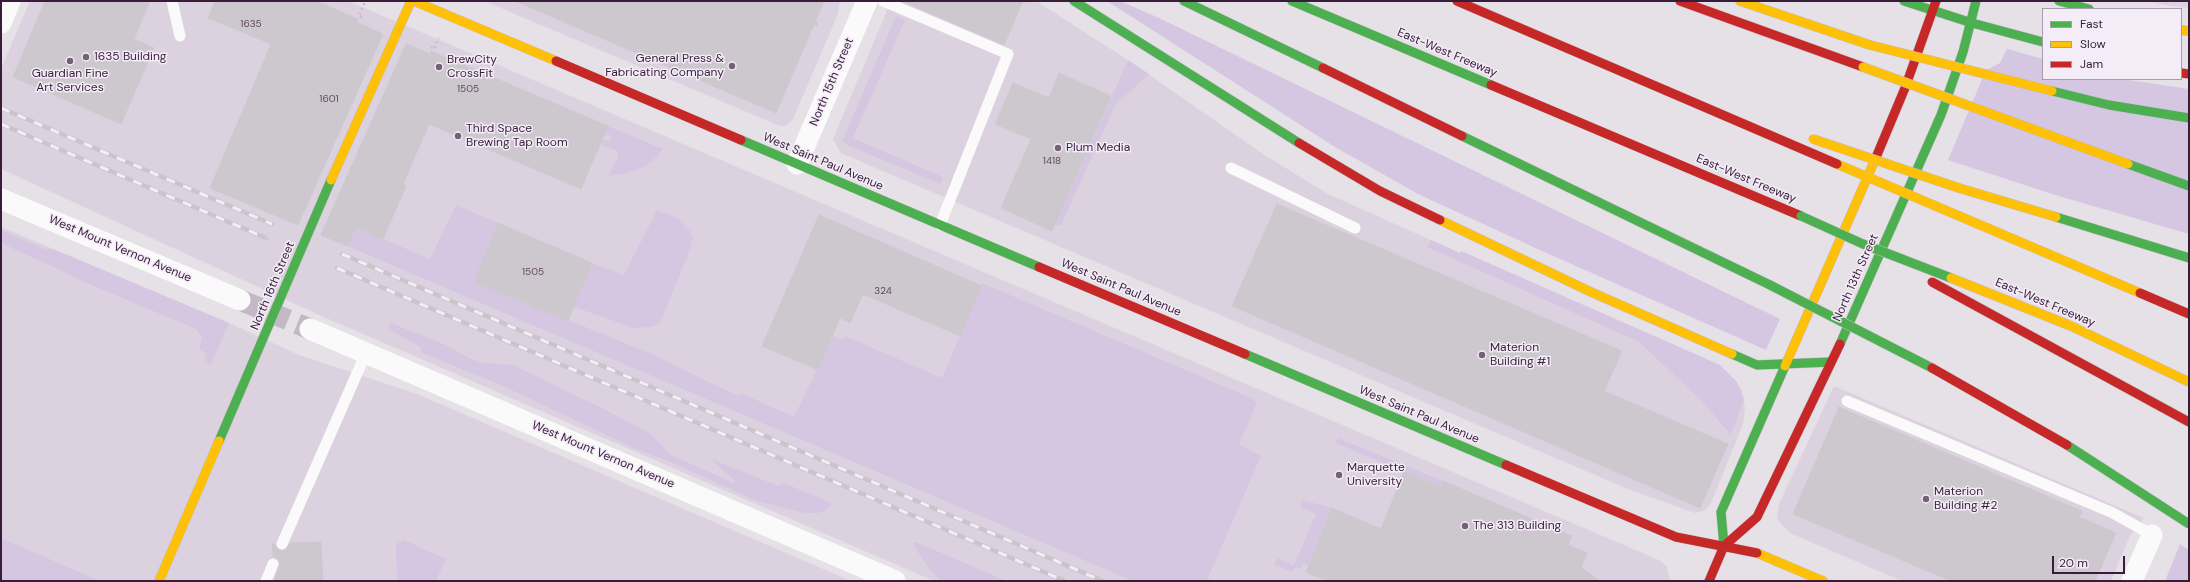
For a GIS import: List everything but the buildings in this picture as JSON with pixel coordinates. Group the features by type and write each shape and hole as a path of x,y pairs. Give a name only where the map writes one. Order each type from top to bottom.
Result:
{"main road":[{"name":"North 16th Street","path":"159,581 410,1"},
{"name":"West Saint Paul Avenue","path":"414,1 1676,537 1761,554 1823,581"},
{"path":"1074,1 1318,155 1380,192 1591,292 1757,365 1831,362"},
{"path":"1184,1 1770,285 1896,348 2051,435 2189,524"},
{"name":"East-West Freeway","path":"1292,1 1801,216 1863,244 1984,290 2071,326 2189,382"},
{"path":"1457,1 2189,314"},
{"path":"1680,1 2189,186"},
{"path":"1740,1 1870,46 2102,103 2189,118"},
{"path":"1904,1 1972,23 2042,42"},
{"name":"North 13th Street","path":"1724,546 1720,512 1786,364 1905,88 1936,1"},
{"name":"North 13th Street","path":"1709,581 1724,546 1758,517 1831,362 1941,115 1972,23 1976,1"},
{"path":"2059,1 2088,6"},
{"path":"1667,92 1778,128"},
{"path":"1801,135 1974,193 2189,258"},
{"path":"1863,244 2189,422"}],"street":[{"path":"1,23 10,1"},
{"name":"North 15th Street","path":"797,164 867,1"},
{"name":"West Mount Vernon Avenue","path":"1,199 240,300"},
{"name":"West Mount Vernon Avenue","path":"310,329 895,581"},
{"path":"2132,581 2152,535"}],"lane":[{"path":"172,1 180,36"},
{"path":"883,1 1008,54 940,225"},
{"path":"1231,168 1356,228"},
{"path":"282,544 366,353"},
{"path":"1847,401 2113,513 2152,535"},
{"path":"266,581 273,564"}],"path":[{"path":"362,17 359,16 365,1"},
{"path":"816,26 818,20"}],"shaded area":[{"path":"30,1 348,1 1659,560 1667,567 1670,581 934,581 317,314 1,169 1,69"},
{"name":"General Press & Fabricating Company","path":"484,1 840,1 838,14 793,119 786,126 780,126"},
{"path":"891,1 1036,1 1128,60 1263,154 1328,194 1460,253 1461,251 1720,365 1736,381 1742,390 1745,409 1743,424 1711,503 1706,510 1695,513 1628,489 843,154 840,152 833,139"},
{"path":"1107,1 1120,1 1159,18 1780,319 1766,350 1542,251 1418,194 1335,147"},
{"path":"2145,1 2189,1 2189,8 2166,5"},
{"path":"896,16 905,20 853,138 943,177 940,184 847,145 842,141"},
{"path":"2007,49 2042,59 2042,80 2129,80 2189,89 2189,234 2052,194 1948,160 1986,70 2000,63"},
{"path":"1128,60 1149,74 1116,104 1061,225 1055,225"},
{"path":"608,126 663,149 658,156 644,167 624,174 608,176 618,157 617,151 601,144 603,139 610,142 611,137 605,134"},
{"path":"456,205 498,223 474,282 652,354 738,396 741,393 794,417 833,336 843,340 845,336 942,378 982,283 1251,398 1257,402 1239,444 1261,456 1208,578 1213,581 1133,581 347,246 356,227 430,259"},
{"path":"657,210 677,218 689,230 693,237 690,250 661,321 653,327 634,328 574,307 592,263 624,275"},
{"path":"1,227 229,323 299,355 417,394 851,581 1,581"},
{"path":"1,230 45,249 53,249 229,323 211,365 206,361 205,353 199,349 202,336 196,329 96,287 1,243"},
{"path":"1431,240 1460,253 1461,251 1720,365 1736,381 1744,399 1731,435 1701,400 1639,342 1427,247"},
{"path":"391,323 446,345 473,360 486,363 513,365 602,408 651,434 671,455 734,483 735,481 711,459 779,486 784,483 832,503 827,510 818,513 805,513 757,501 670,462 634,448 503,386 425,354 420,350 422,348 395,333 388,327"},
{"name":"Materion Building #2","path":"1834,386 2144,518 2130,536 2111,581 1902,581 1792,534 1781,524 1777,517 1779,504"},
{"path":"1338,438 1443,481 1440,487 1336,443"},
{"path":"1302,500 1332,508 1308,565 1304,563 1301,569 1295,567 1292,572 1275,565 1274,563 1278,558 1294,565 1316,514 1300,507"},
{"path":"1,538 100,581 1,581"},
{"path":"404,540 446,559 436,581 397,581 396,544"},
{"path":"916,542 1007,581 941,581 929,569 914,546 913,544"},
{"path":"2180,544 2189,550 2189,581 2165,581"}],"tunnel":[{"path":"240,300 310,329"}],"railway":[{"path":"1,108 272,224"},
{"path":"1,124 266,238"},
{"path":"342,254 1103,581"},
{"path":"337,268 1065,581"}],"traffic: fast":[{"path":"1074,1 1299,143"},
{"path":"1184,1 1323,68"},
{"path":"1292,1 1491,85"},
{"path":"1904,1 1972,23 2042,42"},
{"path":"1840,344 1941,115 1963,52 1976,1"},
{"path":"2059,1 2085,8"},
{"path":"2052,91 2109,105 2189,118"},
{"path":"1462,136 1770,285"},
{"path":"741,140 1039,267"},
{"path":"2128,164 2189,186"},
{"path":"219,441 331,180"},
{"path":"1801,216 1863,244 1951,278"},
{"path":"2056,217 2189,258"},
{"path":"1770,285 1932,368"},
{"path":"1245,354 1506,465"},
{"path":"1732,354 1757,365 1831,362"},
{"path":"1724,546 1721,512 1785,366"},
{"path":"2067,445 2189,524"}],"traffic: slow":[{"path":"331,180 411,1"},
{"path":"414,1 556,61"},
{"path":"1740,1 1870,45"},
{"path":"2182,30 2189,31"},
{"path":"1870,45 2052,91"},
{"path":"1863,67 2128,164"},
{"path":"1813,139 1959,188 2056,217"},
{"path":"1785,366 1877,155"},
{"path":"1837,164 2140,293"},
{"path":"1440,220 1591,292 1732,354"},
{"path":"1951,278 2071,326 2189,382"},
{"path":"159,581 219,441"},
{"path":"1757,553 1823,581"}],"traffic: jam":[{"path":"1457,1 1667,91"},
{"path":"1680,1 1863,67"},
{"path":"1877,155 1905,88 1936,1"},
{"path":"556,61 741,140"},
{"path":"1323,68 1462,136"},
{"path":"2182,73 2189,74"},
{"path":"1491,85 1801,216"},
{"path":"1667,91 1837,164"},
{"path":"1299,143 1380,191 1440,220"},
{"path":"1039,267 1245,354"},
{"path":"1932,282 2189,422"},
{"path":"2140,293 2189,314"},
{"path":"1709,581 1724,546 1757,517 1840,344"},
{"path":"1932,368 2067,445"},
{"path":"1506,465 1676,537 1757,553"}],"place":[{"name":"1635 Building","path":"86,57"},
{"name":"Guardian Fine Art Services","path":"70,61"},
{"name":"General Press & Fabricating Company","path":"732,66"},
{"name":"BrewCity CrossFit","path":"439,67"},
{"name":"Third Space Brewing Tap Room","path":"458,136"},
{"name":"Plum Media","path":"1058,148"},
{"name":"Materion Building #1","path":"1482,355"},
{"name":"Marquette University","path":"1339,475"},
{"name":"Materion Building #2","path":"1926,499"},
{"name":"The 313 Building","path":"1465,526"}]}
